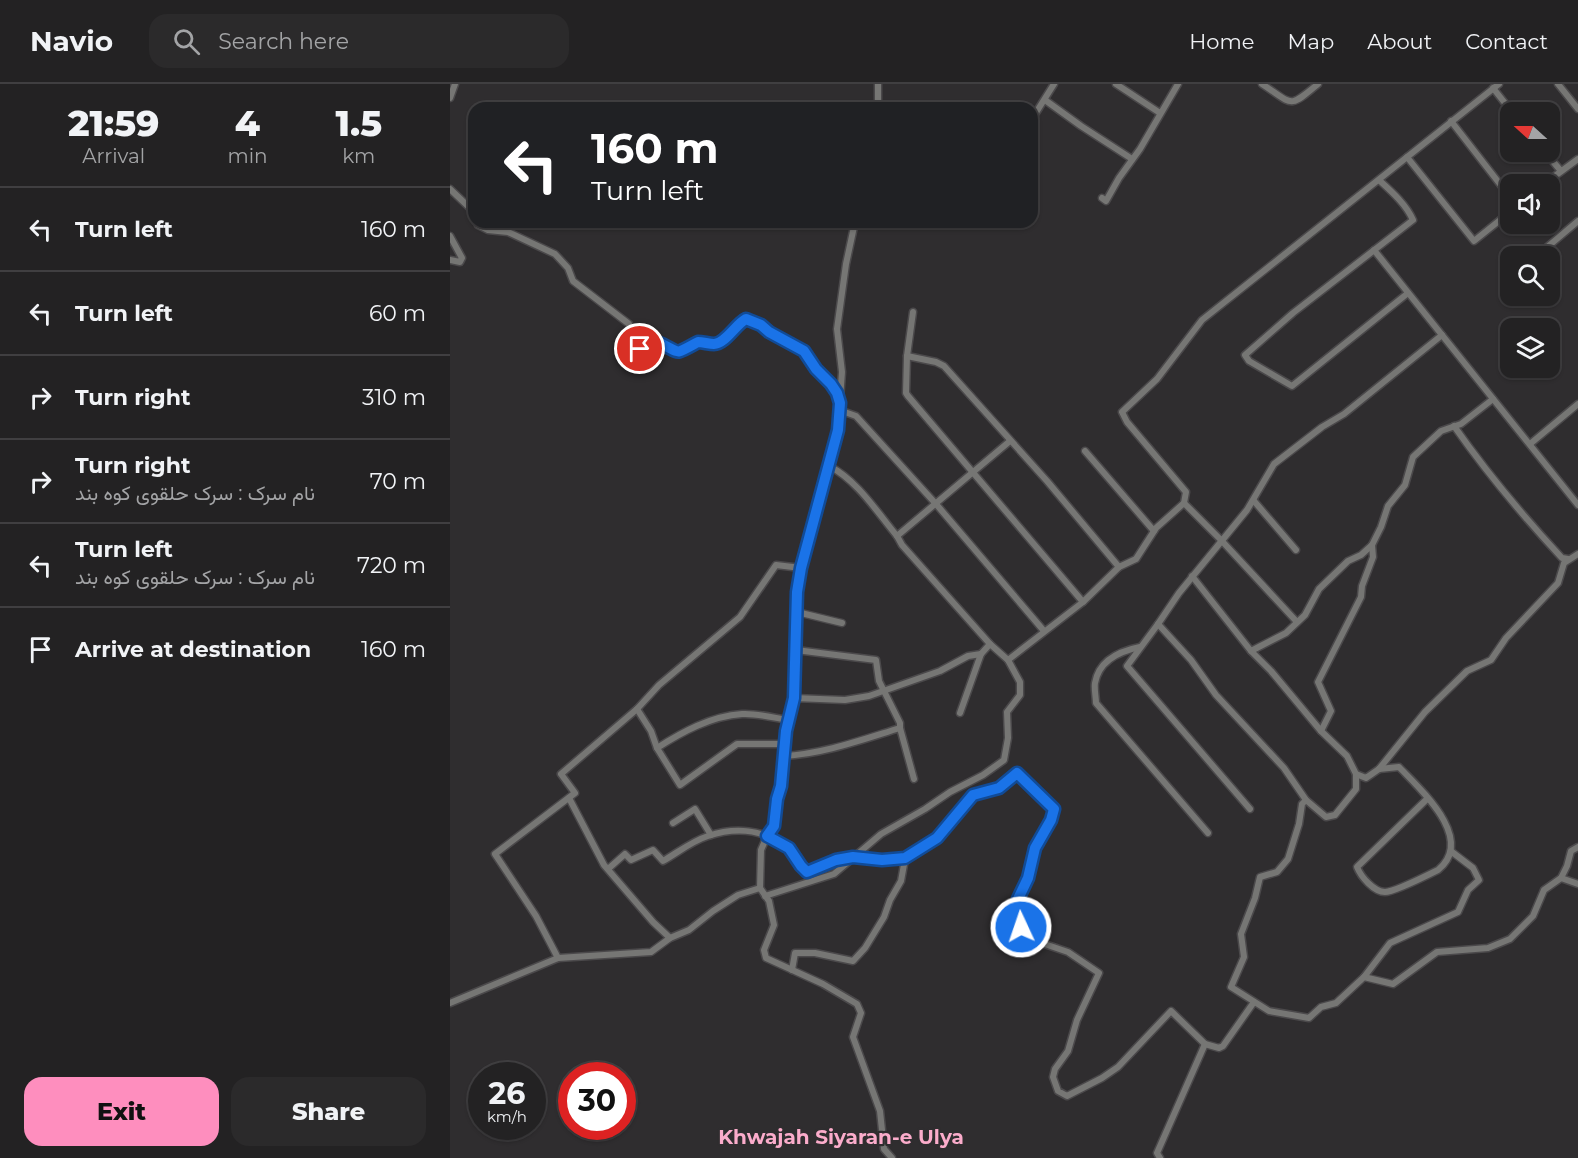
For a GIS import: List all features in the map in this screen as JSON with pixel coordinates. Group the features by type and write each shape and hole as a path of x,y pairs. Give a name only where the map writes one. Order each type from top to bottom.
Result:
{"street":[{"path":"450,98 455,84"},
{"path":"878,84 878,102"},
{"path":"1038,110 1054,84"},
{"path":"1116,84 1160,113"},
{"path":"1102,198 1106,201 1178,84"},
{"path":"1262,84 1290,103 1296,102 1318,84"},
{"path":"1558,84 1578,109"},
{"path":"1008,660 1083,602 1119,567 1136,559 1154,531 1184,503 1186,492 1127,422 1122,412 1158,380 1202,320 1496,86 1506,102"},
{"path":"1045,100 1132,159"},
{"path":"1451,122 1500,184"},
{"path":"1407,157 1474,241 1500,220"},
{"path":"1557,174 1578,159"},
{"path":"1553,162 1561,171"},
{"path":"1379,180 1398,199 1413,220 1293,313 1245,355 1249,361 1292,386 1408,293"},
{"path":"450,189 468,206"},
{"path":"1548,246 1578,221"},
{"path":"484,228 508,232 555,254 568,268 573,281 629,324 640,349 649,348 657,342 674,352 680,352 698,342 714,345 722,342 738,323 746,319 761,325 769,332 804,351 837,393 840,407 856,416 936,504 1044,631"},
{"path":"854,228 837,329 842,372 838,430 801,568 794,698 784,744 781,786 774,826 761,850 760,888 769,901 774,925 764,950 766,958 823,984 857,1004 861,1013 853,1037 880,1111 884,1149 892,1158"},
{"path":"450,236 462,258 460,262 450,260"},
{"path":"1374,250 1578,505"},
{"path":"913,312 907,356 906,393 1083,602"},
{"path":"1250,809 1127,666 1192,576 1254,501 1274,464 1322,427 1344,414 1442,335"},
{"path":"907,356 944,366 1047,481 1119,567"},
{"path":"1251,651 1286,633 1305,615 1319,590 1348,561 1361,555 1372,545 1382,527 1388,506 1405,485 1413,458 1441,431 1461,424 1494,399"},
{"path":"1530,444 1577,408"},
{"path":"1454,426 1489,474 1530,523 1562,558 1568,559"},
{"path":"897,536 1010,441"},
{"path":"1085,451 1154,531"},
{"path":"765,896 834,874 881,834 950,792 982,776 1004,760 1008,738 1007,712 1020,695 1020,682 1008,660 990,644 902,545 853,484 841,472 829,466"},
{"path":"1254,501 1296,550"},
{"path":"1184,503 1297,622"},
{"path":"1321,731 1331,711 1318,682 1361,597 1362,586 1373,557 1372,545"},
{"path":"1356,774 1366,778 1379,769 1425,712 1467,670 1491,660 1506,639 1558,583 1564,563 1578,554"},
{"path":"558,958 536,916 495,854 575,793 561,774 637,709 658,685 740,617 776,565 801,568"},
{"path":"1158,624 1191,660 1216,695 1284,768 1306,800 1326,817 1335,815 1356,789 1356,774 1347,756 1321,731 1271,671 1251,651 1192,576"},
{"path":"797,612 842,623"},
{"path":"960,713 981,654 990,644"},
{"path":"1140,646 1110,658 1095,684 1096,703 1208,833"},
{"path":"796,650 876,660 879,681 900,723 914,779"},
{"path":"794,698 845,700 869,696 940,671 968,656 981,654"},
{"path":"637,709 680,785 737,744 784,744"},
{"path":"657,748 682,732 719,718 743,714 788,720"},
{"path":"783,756 837,747 900,729"},
{"path":"1379,769 1399,767 1428,798 1443,818 1452,852 1438,870 1388,892 1377,890 1358,871 1357,867 1428,798"},
{"path":"608,868 625,854 631,860 653,850 663,861 711,835 747,830 767,836 789,848 807,872 836,860 853,857 882,860 905,858 937,838 973,795 999,788 1017,773 1054,809 1051,820 1035,848 1028,878 1018,899 1023,933 1030,939 1068,952 1099,973 1077,1020 1068,1051 1055,1069 1053,1077 1058,1091 1068,1096 1102,1078 1132,1053 1171,1011 1205,1044 1219,1048 1223,1046 1254,1002"},
{"path":"569,798 604,865 652,922 670,938"},
{"path":"1306,800 1302,804 1299,824 1288,859 1277,872 1260,877 1255,898 1241,934 1244,957 1232,987 1269,1011 1309,1018 1321,1007 1336,1003 1364,977 1390,943 1458,912 1468,890 1479,880 1473,868 1452,852"},
{"path":"673,823 695,809 711,835"},
{"path":"1364,977 1393,984 1437,952 1488,948 1510,939 1533,916 1544,890 1561,878 1571,851 1578,847"},
{"path":"792,970 795,953 815,953 853,962 866,948 884,917 890,900 901,881 905,858"},
{"path":"1561,878 1578,884"},
{"path":"450,1003 558,958 651,952 670,938 689,930 738,895 760,888"},
{"path":"1160,1158 1157,1153 1205,1044"}],"district":[{"name":"Khwajah Siyaran-e Ulya","path":"841,1137"}],"route":[{"path":"640,349 649,348 657,342 674,352 680,352 698,342 714,345 722,342 738,323 746,319 761,325 769,332 804,351 816,369 831,384 840,403 838,430 801,568 797,592 794,698 786,731 781,786 774,826 767,836 789,848 807,872 836,860 853,857 882,860 905,858 937,838 973,795 999,788 1017,773 1054,809 1051,820 1035,848 1028,878 1018,899 1021,927"}]}
